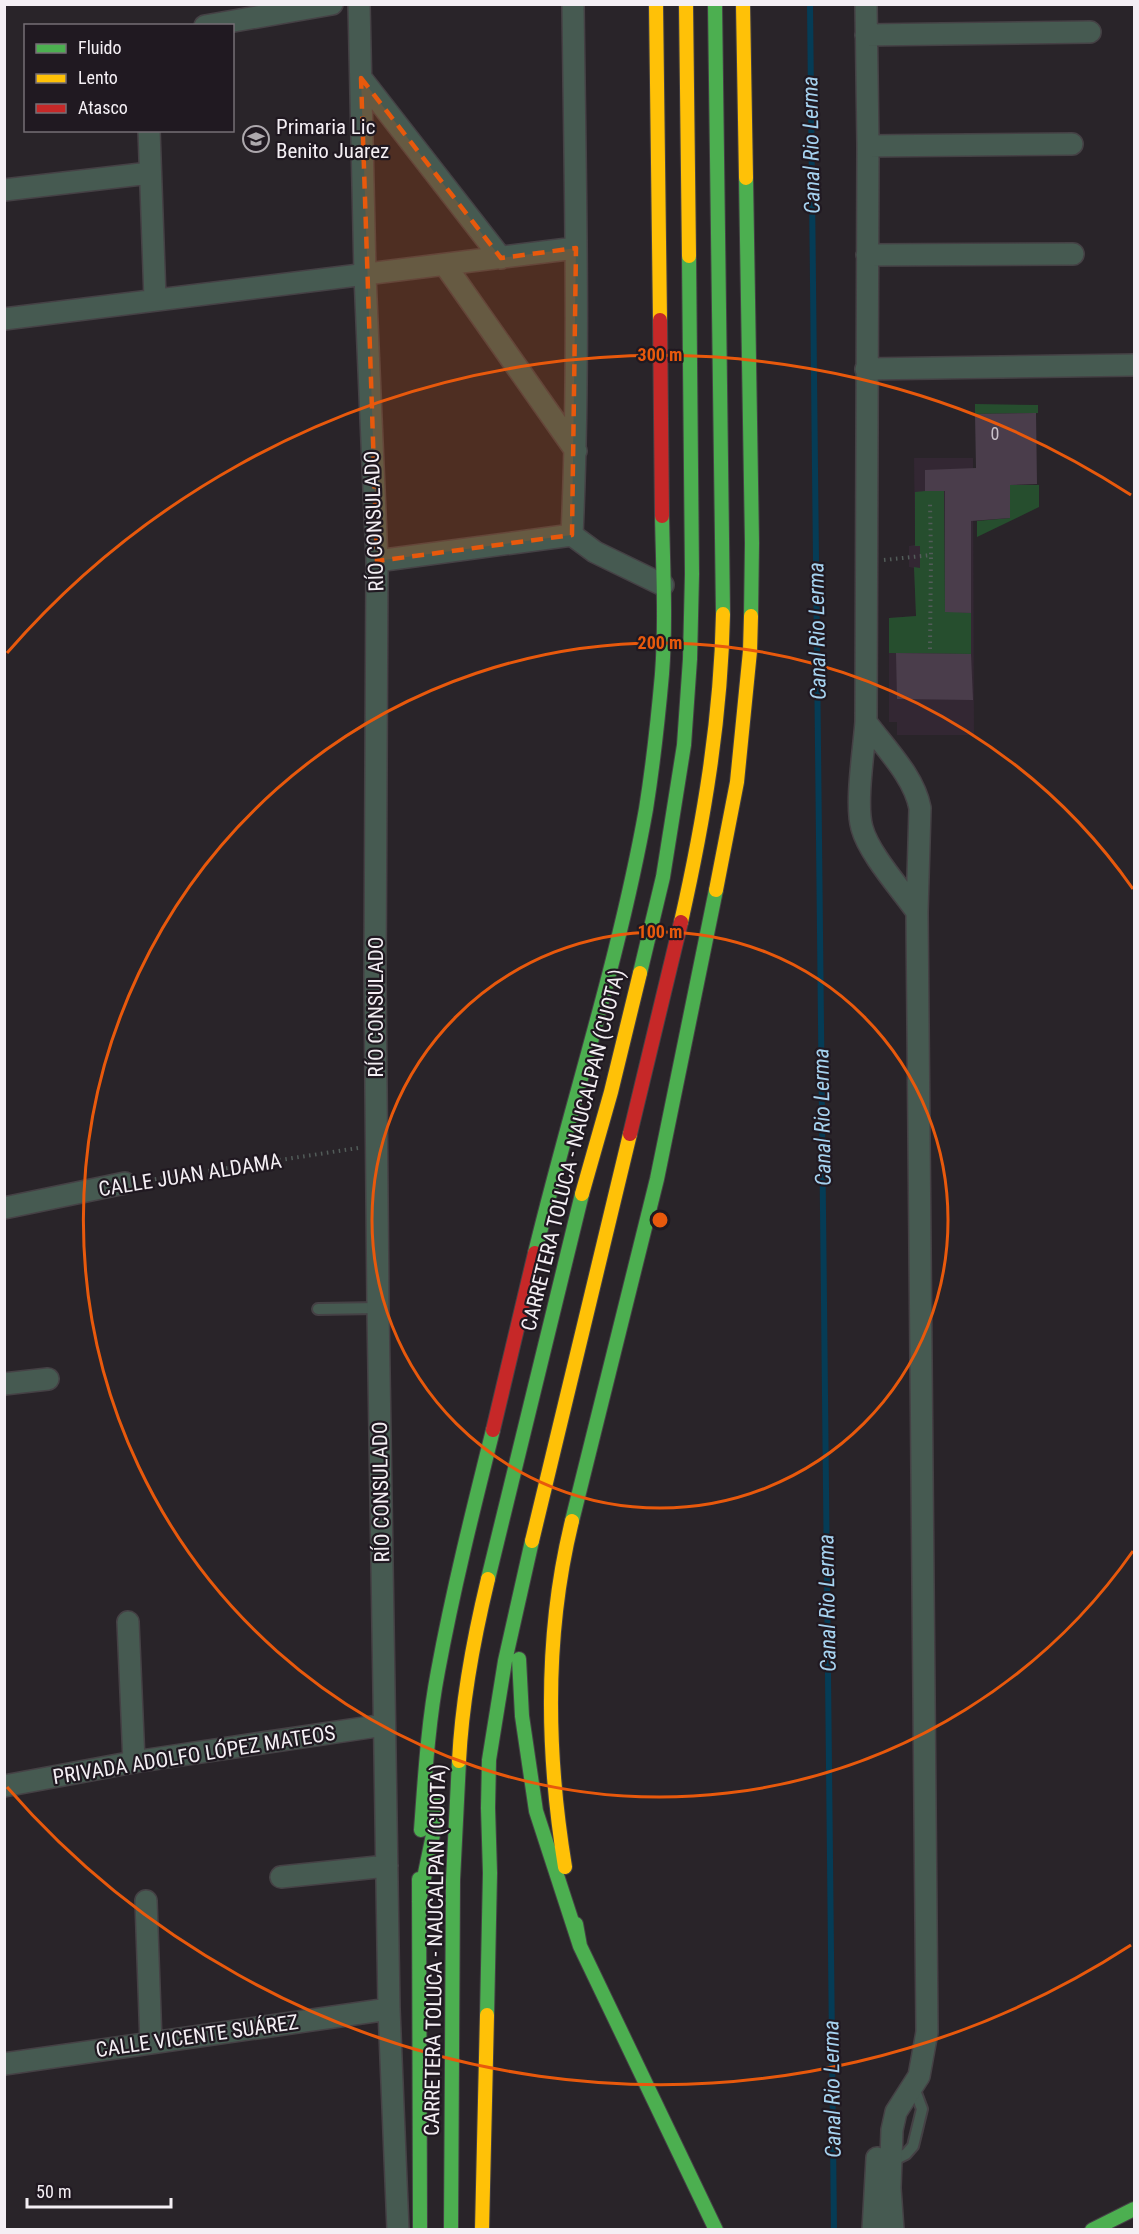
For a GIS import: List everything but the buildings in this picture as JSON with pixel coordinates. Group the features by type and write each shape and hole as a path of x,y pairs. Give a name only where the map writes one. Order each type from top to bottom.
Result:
{"main road":[{"path":"420,2229 419,1864 427,1748 438,1672 462,1553 553,1178 627,904 646,807 662,673 656,4"},
{"name":"CARRETERA TOLUCA - NAUCALPAN (CUOTA)","path":"451,2229 455,1811 459,1754 470,1669 491,1568 580,1202 612,1092 655,915 670,841 684,745 692,585 686,4"},
{"path":"482,2229 490,1873 488,1817 491,1744 503,1664 687,899 701,833 715,736 724,592 721,549 715,4"},
{"path":"580,1946 562,1849 552,1770 550,1704 554,1614 562,1563 657,1179 686,1044 737,782 750,651 753,543 743,4"},
{"path":"462,1630 491,1568"},
{"path":"516,1615 522,1716 536,1811 580,1946 716,2229"},
{"path":"419,1902 434,1830 439,1786"},
{"path":"1092,2229 1134,2209"},
{"path":"1120,2229 1134,2222"}],"street":[{"path":"217,24 332,4"},
{"name":"RÍO CONSULADO","path":"359,4 365,275 377,561 375,978 378,1308 389,2009 398,2229"},
{"path":"572,535 576,451 573,4"},
{"path":"866,4 868,146 866,722 860,810 862,828 869,846 917,912"},
{"path":"866,35 1090,32"},
{"path":"361,78 501,258"},
{"path":"149,132 155,299"},
{"path":"868,146 1072,144"},
{"path":"4,190 150,173"},
{"path":"4,319 576,248"},
{"path":"867,255 1073,254"},
{"path":"445,265 576,451"},
{"path":"866,369 1134,365"},
{"path":"377,561 572,535 595,552 663,585"},
{"path":"866,722 912,784 918,796 920,808 917,912 927,2020 919,2076 896,2112 892,2130 890,2162 893,2229"},
{"name":"CALLE JUAN ALDAMA","path":"4,1208 125,1184"},
{"path":"4,1384 48,1379"},
{"path":"128,1622 134,1762"},
{"name":"PRIVADA ADOLFO LÓPEZ MATEOS","path":"4,1786 134,1762 384,1725"},
{"path":"281,1877 387,1866"},
{"path":"146,1901 151,2043"},
{"name":"CALLE VICENTE SUÁREZ","path":"4,2064 389,2009"},
{"path":"873,2229 880,2128 890,2101 904,2076 923,2057"}],"lane":[{"path":"318,1309 378,1308"}],"path":[{"path":"930,502 930,649"},
{"path":"866,562 931,555"},
{"name":"CALLE JUAN ALDAMA","path":"125,1184 376,1145"}],"highlighted area":[{"path":"361,78 501,258 576,248 572,535 377,561"}],"shaded area":[{"path":"914,458 973,458 974,735 897,735 897,722 889,722 889,618 916,616 914,568 909,567 909,546 915,545"}],"green space":[{"path":"975,404 1038,405 1038,413 975,414"},
{"path":"1010,485 1039,485 1039,507 977,537 977,521 1010,518"},
{"path":"944,491 945,611 971,613 971,654 889,653 889,618 916,616 914,567 920,568 920,546 915,546 915,492"}],"waterway":[{"name":"Canal Rio Lerma","path":"810,4 834,2230"}],"traffic: fast":[{"path":"715,4 723,614"},
{"path":"746,178 752,543 751,616"},
{"path":"640,973 663,877 684,745 690,659 692,574 689,256"},
{"path":"535,1253 609,977 646,809 662,674 664,595 662,516"},
{"path":"572,1521 657,1179 716,890"},
{"path":"488,1579 582,1194"},
{"path":"421,1830 429,1730 438,1671 493,1430"},
{"path":"487,2015 490,1873 489,1760 505,1661 532,1541"},
{"path":"519,1659 522,1716 536,1811 580,1946"},
{"path":"451,2230 453,1880 459,1761"},
{"path":"419,1902 434,1830 437,1801"},
{"path":"419,1879 420,2230"},
{"path":"576,1924 580,1946 716,2230"},
{"path":"1092,2230 1134,2209"}],"traffic: slow":[{"path":"656,4 660,320"},
{"path":"686,4 689,256"},
{"path":"743,4 746,178"},
{"path":"681,922 710,769 719,692 723,614"},
{"path":"716,890 737,782 750,651 751,616"},
{"path":"582,1194 611,1092 640,973"},
{"path":"532,1541 630,1134"},
{"path":"565,1867 554,1780 551,1693 556,1607 572,1521"},
{"path":"459,1761 469,1669 488,1579"},
{"path":"482,2230 487,2015"}],"traffic: jam":[{"path":"660,320 662,516"},
{"path":"630,1134 681,922"},
{"path":"493,1430 535,1253"}],"place":[{"name":"Primaria Lic Benito Juarez","path":"256,139"}]}
